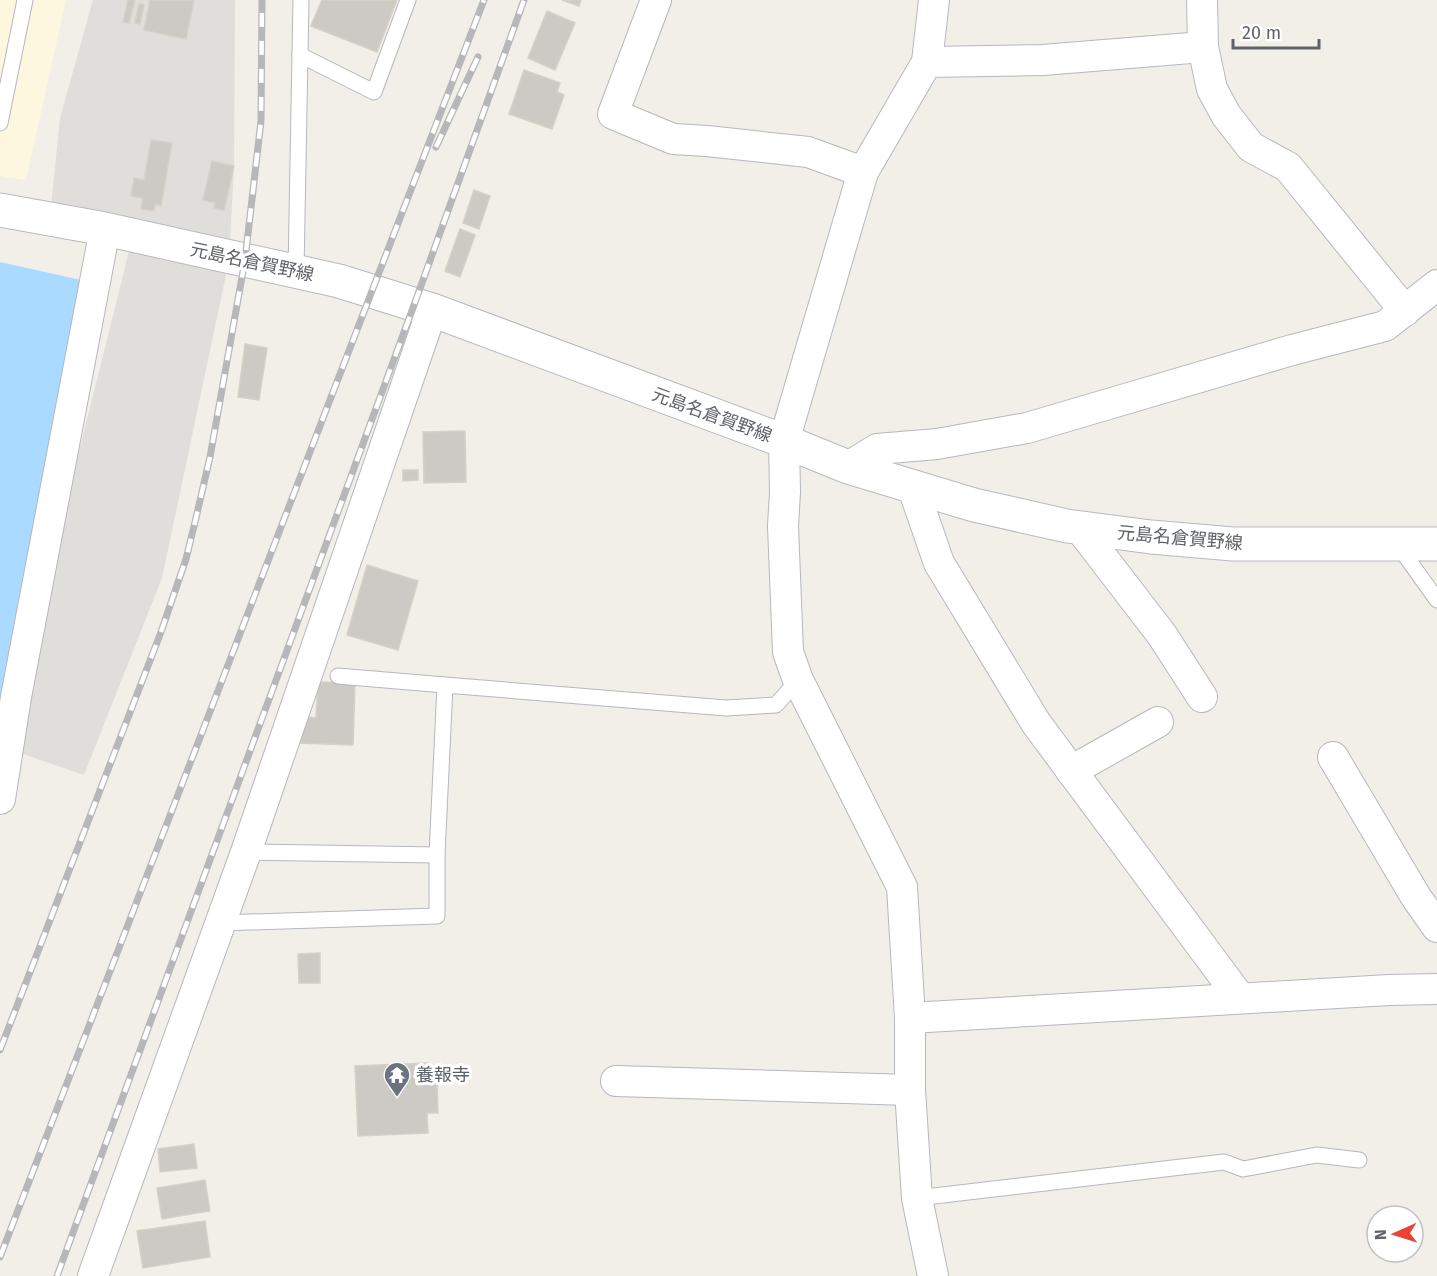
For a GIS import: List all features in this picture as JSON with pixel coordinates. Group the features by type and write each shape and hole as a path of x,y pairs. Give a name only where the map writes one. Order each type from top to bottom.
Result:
{"main road":[{"name":"元島名倉賀野線","path":"0,210 105,229 339,281 432,310 848,467 974,505 1079,528 1233,544 1437,544"}],"street":[{"path":"656,0 613,114 673,139 808,152 863,172"},
{"path":"933,1276 917,1198 902,887 798,680 788,652 783,526 784,441 863,172 927,62 934,0"},
{"path":"1202,0 1203,47 1212,89 1226,116 1251,147 1288,167 1405,311"},
{"path":"927,62 1043,60 1203,47"},
{"path":"0,799 18,686 105,229"},
{"path":"848,467 877,449 937,444 1027,428 1292,350 1385,326 1437,285"},
{"path":"93,1276 246,852 432,310"},
{"path":"913,488 939,563 1036,723 1240,998"},
{"path":"1079,528 1162,635 1202,697"},
{"path":"1071,771 1158,722"},
{"path":"1333,757 1416,897 1437,927"},
{"path":"910,1018 1240,998 1437,989"},
{"path":"616,1081 910,1090"}],"lane":[{"path":"0,123 24,0"},
{"path":"296,271 301,0"},
{"path":"300,55 374,92 408,0"},
{"path":"1397,544 1437,600"},
{"path":"338,676 726,708 776,705 798,680"},
{"path":"221,923 437,916 437,855 445,685"},
{"path":"246,852 437,855"},
{"path":"917,1198 1224,1162 1243,1169 1317,1155 1359,1160"}],"shaded area":[{"path":"0,0 66,0 26,180 0,176"},
{"path":"93,0 235,0 234,169 230,239 51,206 60,118"},
{"path":"129,251 227,270 162,578 84,775 20,753 64,512"}],"water":[{"path":"0,262 81,280 4,695 0,695"}],"building":[{"path":"128,0 135,0 129,23 123,22"},
{"path":"150,0 194,0 186,39 144,30"},
{"path":"322,0 397,0 377,52 311,26"},
{"path":"562,0 581,0 579,6"},
{"path":"139,4 144,5 140,24 135,23"},
{"path":"547,11 575,23 555,70 528,58"},
{"path":"524,70 560,83 557,92 564,95 552,129 509,114"},
{"path":"151,140 172,143 161,206 155,204 154,211 141,209 143,198 131,196 134,178 144,180"},
{"path":"212,161 234,166 224,210 214,208 215,203 203,200"},
{"path":"474,190 490,196 479,229 463,223"},
{"path":"460,229 475,235 460,277 445,271"},
{"path":"245,344 267,348 259,400 238,397"},
{"path":"465,431 466,482 424,483 423,432"},
{"path":"403,470 418,470 418,480 403,481"},
{"path":"367,565 418,581 398,650 347,635"},
{"path":"318,682 355,683 353,745 298,743 307,717 316,718"},
{"path":"320,953 320,983 299,983 298,954"},
{"name":"養報寺","path":"428,1063 429,1083 437,1082 438,1113 427,1113 428,1133 358,1136 355,1066"},
{"path":"194,1144 197,1168 160,1172 158,1149"},
{"path":"205,1180 210,1211 162,1219 157,1188"},
{"path":"205,1221 210,1257 143,1268 137,1231"}],"railway":[{"path":"0,1050 161,632 186,559 210,457 245,260 261,121 262,0"},
{"path":"0,1257 484,0"},
{"path":"57,1276 524,0"},
{"path":"436,147 478,57"}],"place":[{"name":"養報寺","path":"397,1098"}]}
